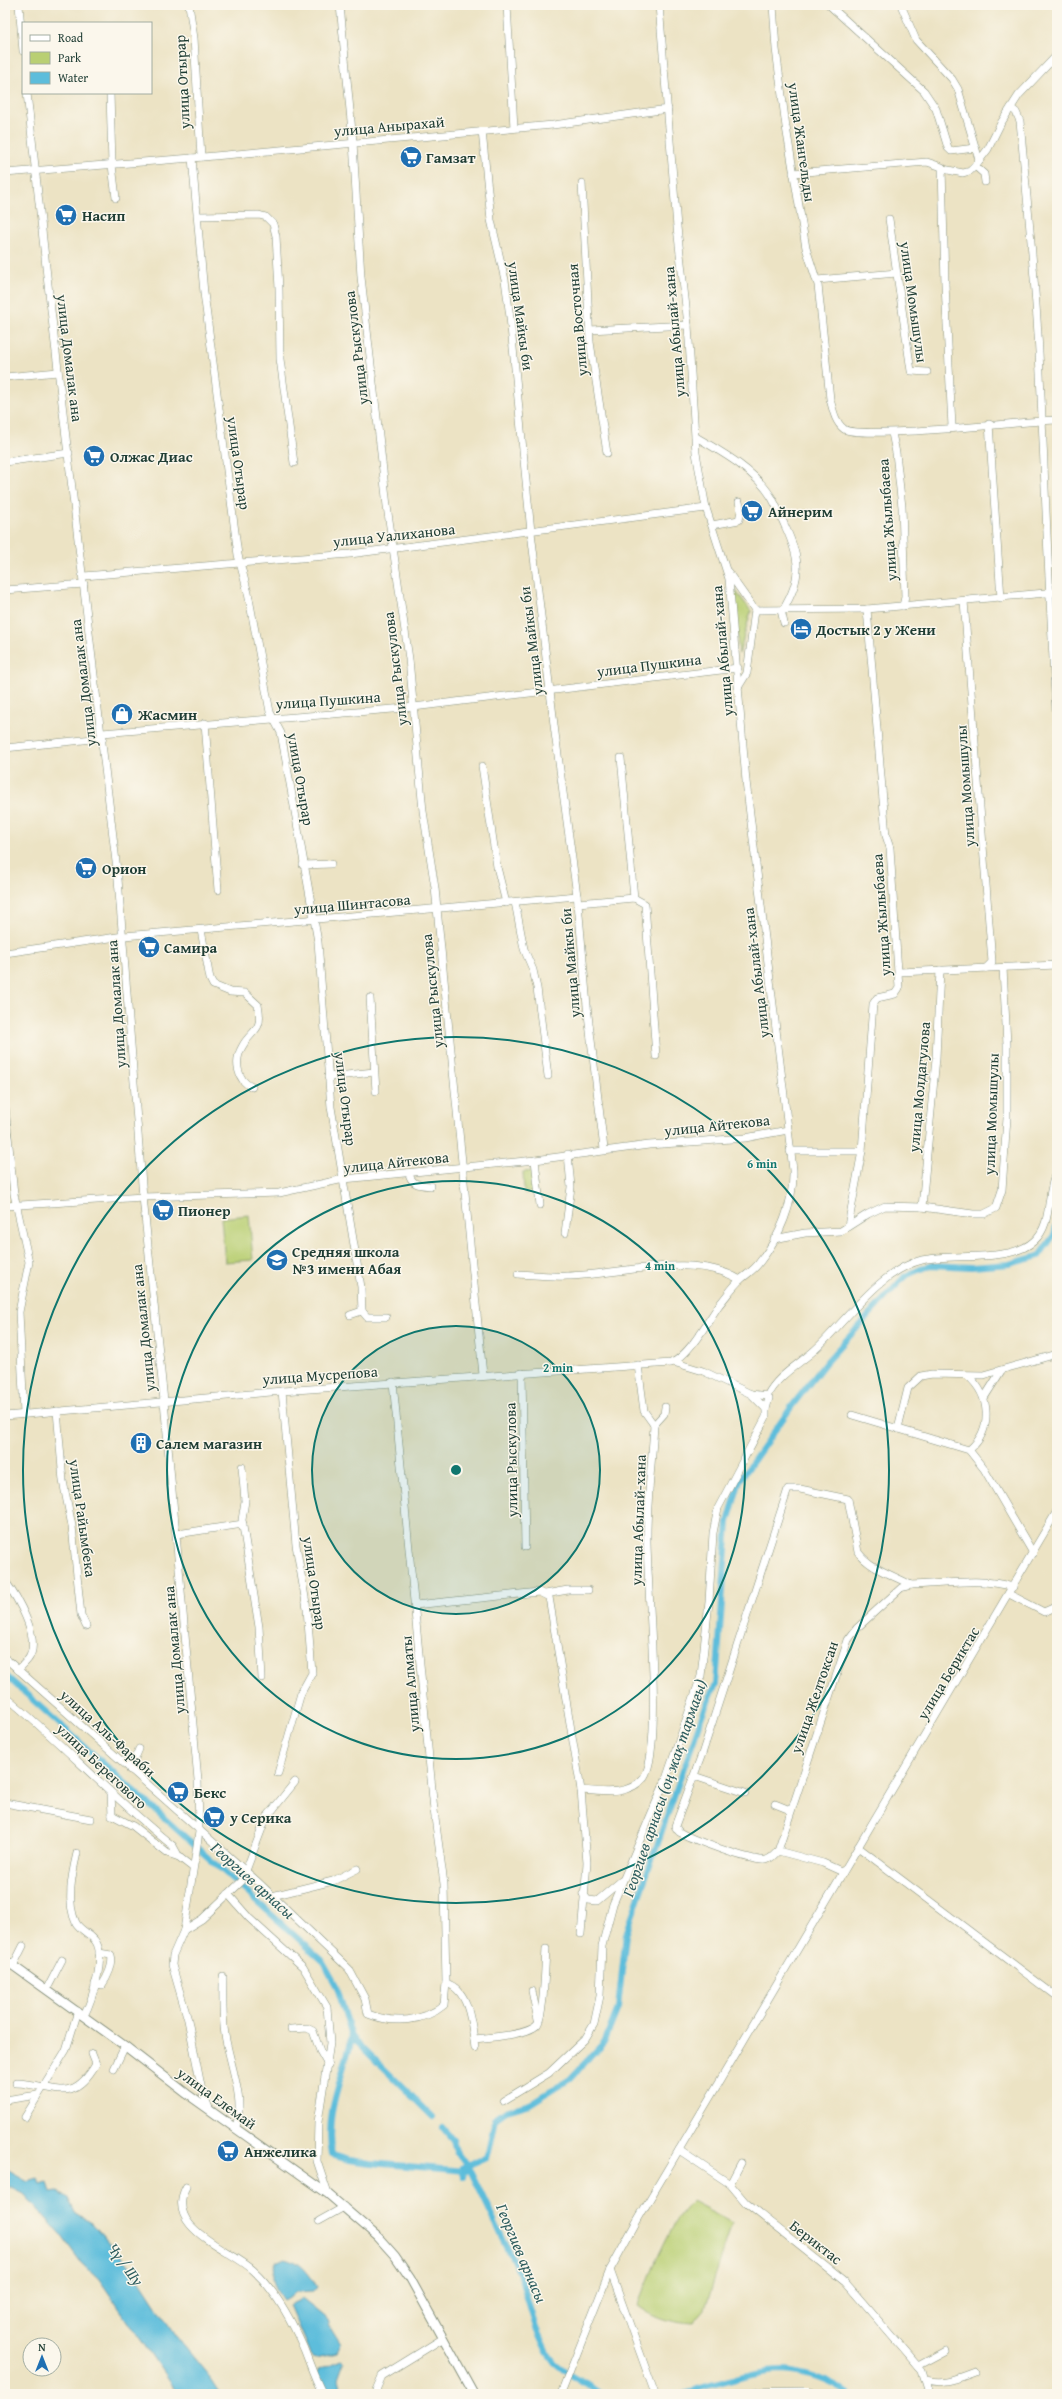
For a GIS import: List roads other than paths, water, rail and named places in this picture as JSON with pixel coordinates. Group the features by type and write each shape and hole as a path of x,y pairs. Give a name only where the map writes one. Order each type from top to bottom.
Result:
{"street":[{"path":"19,5 22,40"},
{"name":"улица Отырар","path":"189,5 194,38 201,157"},
{"name":"улица Рыскулова","path":"340,5 353,142 360,270 393,548 409,659 423,811 437,909 480,1330 483,1375"},
{"path":"507,5 514,128"},
{"name":"улица Абылай-хана","path":"659,5 677,227 688,325 700,479 706,508 727,570 738,668 746,781 794,1189 788,1208 774,1239 759,1263 740,1280 692,1343 673,1362"},
{"name":"улица Жангельды","path":"774,5 780,79 793,173 806,248 816,280 834,414 844,429 850,432 892,433 989,424 1057,420"},
{"path":"829,5 924,91 936,108 948,148 951,151 975,148"},
{"path":"900,5 916,40 952,79 958,89 975,148 977,163 984,174 985,182"},
{"path":"793,173 926,162 943,171 964,173 970,171 988,149 1011,108 1034,78 1057,55"},
{"name":"улица Домалак ана","path":"27,94 58,372 84,576 124,936 143,1197 177,1534 198,1780 199,1835 192,1867"},
{"path":"110,94 112,165 116,198"},
{"path":"1011,108 1016,112 1020,121 1033,267 1048,593 1057,728"},
{"name":"улица Анырахай","path":"5,173 192,158 514,128 668,109"},
{"name":"улица Майкы би","path":"482,131 492,220 505,280 510,316 531,532 577,900 587,1006 604,1149"},
{"name":"улица Отырар","path":"192,158 207,315 240,563 248,593 271,718 281,733 314,920 320,968 328,1076 334,1129 344,1179 350,1227 361,1288 362,1311"},
{"path":"943,171 945,284 952,427"},
{"name":"улица Восточная","path":"582,183 589,330 607,453"},
{"path":"198,216 259,215 266,217 273,224 276,236 280,288 280,359 294,463"},
{"name":"улица Момышулы","path":"888,219 911,371 927,372"},
{"path":"816,280 897,273"},
{"path":"589,330 688,325"},
{"path":"5,377 58,372"},
{"path":"989,424 1001,598"},
{"name":"улица Жылыбаева","path":"892,433 896,453 902,507 905,597 903,606"},
{"path":"696,437 722,452 751,475 771,497 792,538 798,562 789,600 782,610 784,623"},
{"path":"5,462 69,452"},
{"path":"712,526 739,520 741,511 739,502"},
{"name":"улица Уалиханова","path":"84,576 393,548 531,532 619,518 637,518 706,508"},
{"path":"727,570 755,610 746,673 739,686"},
{"path":"5,590 84,584"},
{"path":"755,610 867,609 1057,592"},
{"name":"улица Момышулы","path":"964,601 992,962 986,968"},
{"name":"улица Жылыбаева","path":"848,1226 862,1151 873,1004 877,998 898,992 899,972 890,848 886,836 867,609"},
{"name":"улица Пушкина","path":"5,748 205,724 413,706 738,668"},
{"path":"205,724 218,890"},
{"path":"621,758 634,898 643,901 646,907 656,1056"},
{"path":"482,766 497,867 506,903"},
{"path":"304,865 331,864"},
{"name":"улица Шинтасова","path":"5,953 124,936 515,902 634,898"},
{"path":"515,902 524,949 533,970 537,988 548,1076"},
{"path":"201,930 210,979 213,985 230,992 245,993 258,1005 258,1026 241,1047 238,1072 243,1082 252,1088"},
{"path":"899,972 1057,965"},
{"name":"улица Момышулы","path":"774,1239 805,1233 841,1231 885,1206 922,1207 984,1214 996,1208 1002,1190 1007,1086 1003,968"},
{"name":"улица Молдагулова","path":"922,1207 936,1058 940,970"},
{"name":"улица Отырар","path":"370,998 376,1091"},
{"path":"328,1076 374,1072"},
{"path":"5,1107 14,1194 29,1262 20,1312 24,1414"},
{"name":"улица Айтекова","path":"5,1206 143,1197 279,1193 344,1179 535,1160 604,1149 732,1139 788,1130"},
{"path":"790,1151 862,1151"},
{"path":"565,1233 571,1187 568,1154"},
{"path":"535,1160 540,1205"},
{"path":"503,2101 549,2073 585,2039 594,2024 600,1996 602,1946 613,1904 666,1778 697,1692 705,1641 713,1533 718,1508 762,1428 766,1417 766,1409 769,1398 767,1396 777,1381 819,1347 876,1287 904,1268 928,1260 1005,1253 1025,1248 1033,1242 1040,1235 1045,1224 1050,1186 1057,1171"},
{"path":"409,1173 412,1182 431,1186"},
{"path":"518,1274 566,1276 634,1269 700,1267 720,1270 740,1280"},
{"path":"350,1315 362,1311 367,1317 386,1317"},
{"path":"898,1429 908,1388 921,1376 932,1374 968,1376 1001,1371 1057,1354"},
{"path":"665,1407 664,1414 654,1426 644,1411 638,1365 673,1362 703,1371 751,1394 767,1396"},
{"name":"улица Мусрепова","path":"5,1416 393,1382 638,1365"},
{"path":"984,1398 1001,1371"},
{"name":"улица Рыскулова","path":"522,1373 525,1547"},
{"path":"968,1376 976,1383 984,1398 985,1424 980,1437 969,1450"},
{"name":"улица Алматы","path":"199,1835 272,1896 350,1969 365,1999 368,2014 394,2020 422,2018 435,2013 444,2005 446,1983 444,1884 434,1810 393,1382"},
{"name":"улица Отырар","path":"278,1773 301,1693 312,1673 307,1609 296,1545 282,1391"},
{"path":"751,1394 766,1409"},
{"name":"улица Райымбека","path":"57,1411 63,1481 72,1526 81,1614 86,1626"},
{"path":"852,1415 969,1450 984,1469 1033,1553"},
{"name":"улица Абылай-хана","path":"582,1790 613,1791 628,1788 639,1782 649,1764 653,1702 647,1533 654,1426"},
{"path":"242,1466 243,1524 259,1627 262,1678"},
{"path":"844,1872 823,1863 778,1851 771,1858 764,1860 754,1858 718,1848 679,1832 675,1826 694,1776 788,1489 807,1490 848,1499 858,1552 861,1557 869,1564 911,1585"},
{"name":"улица Бериктас","path":"563,2391 571,2364 610,2270 679,2150 1013,1588 1057,1511"},
{"path":"177,1534 243,1524"},
{"path":"5,1581 25,1614 31,1637 30,1656 18,1670"},
{"name":"улица Желтоксан","path":"778,1851 790,1810 848,1640 857,1628 902,1588 911,1585 992,1583 1013,1588"},
{"path":"545,1594 568,1590 588,1590"},
{"path":"415,1605 539,1592 549,1597 565,1701 582,1790 587,1863 583,1894 581,1934"},
{"path":"1009,1594 1044,1612 1053,1608"},
{"name":"улица Аль-Фараби","path":"5,1658 130,1770 199,1835"},
{"name":"улица Берегового","path":"5,1696 33,1719 83,1767 101,1780 111,1793 173,1846 179,1857"},
{"path":"130,1770 139,1749"},
{"path":"694,1776 745,1793"},
{"path":"184,1930 202,1919 242,1881 244,1872 266,1818 295,1782"},
{"name":"улица Берегового","path":"111,1793 110,1818 133,1826 167,1853 179,1857 192,1867"},
{"path":"5,1803 91,1819"},
{"path":"775,1804 790,1810"},
{"path":"858,1848 1057,1997"},
{"path":"25,2117 66,2050 94,1984 99,1953 95,1940 80,1928 74,1915 72,1879 77,1853"},
{"path":"192,1867 184,1930 173,1955 172,1965 188,2020 202,2092 209,2108"},
{"path":"272,1896 333,1881 357,1869"},
{"path":"583,1894 588,1900 597,1901 623,1880"},
{"path":"230,1893 249,1918 303,1967 323,1997 327,2007 330,2043 328,2065 318,2122 317,2161 328,2194"},
{"path":"13,1966 23,1946"},
{"path":"474,2039 512,2034 532,2028 538,2023 543,1990 546,1949"},
{"path":"94,1984 102,1985 107,1977 112,1958 111,1955 99,1953"},
{"name":"улица Елемай","path":"5,1960 81,2013 188,2094 328,2194 378,2237 395,2256 410,2278 442,2339 474,2394"},
{"path":"47,1990 62,1960"},
{"path":"223,1977 225,2034 238,2098 238,2121 235,2128"},
{"path":"446,1983 461,1991 475,2048"},
{"path":"532,1991 538,2023"},
{"path":"291,2029 307,2028 313,2031 320,2051 328,2065"},
{"path":"114,2068 125,2046"},
{"path":"16,2083 44,2086 59,2091 72,2090 82,2082 96,2064 92,2054"},
{"path":"5,2100 38,2096"},
{"name":"Бериктас","path":"679,2150 730,2184 746,2203 846,2282 920,2369 926,2380 929,2394"},
{"path":"730,2184 740,2163"},
{"path":"186,2187 181,2196 182,2212 189,2225 251,2269 266,2282 291,2322 323,2394"},
{"path":"319,2221 344,2207"},
{"path":"610,2270 655,2391"},
{"path":"378,2394 376,2390 377,2384 382,2376 442,2339"},
{"path":"920,2369 946,2351"},
{"path":"926,2380 934,2383 952,2380 974,2372"},
{"path":"741,2394 749,2392 800,2391 816,2394"}],"water":[{"name":"Чү / Шу","path":"5,2168 28,2181 38,2178 40,2185 48,2183 51,2192 58,2191 69,2198 76,2214 92,2223 135,2273 175,2335 212,2380 221,2394 178,2394 99,2279 80,2261 61,2235 25,2195 5,2185"},
{"path":"285,2258 300,2265 307,2272 317,2286 313,2291 297,2292 283,2300 275,2286 273,2272 276,2262"},
{"path":"302,2299 328,2320 331,2329 341,2345 337,2353 315,2358 310,2354 289,2305"},
{"path":"341,2360 344,2362 338,2379 342,2394 326,2394 317,2373 319,2369"}],"waterway":[{"name":"Георгиев арнасы (оң жақ тармағы)","path":"464,2177 462,2168 487,2157 495,2119 506,2111 530,2104 570,2079 605,2041 618,2008 626,1934 703,1713 716,1684 728,1522 740,1480 792,1406 826,1362 905,1276 930,1265 972,1267 1009,1264 1039,1256 1054,1235 1057,1222"},
{"name":"Георгиев арнасы","path":"5,1675 322,1960 337,1987 352,2037 433,2117"},
{"path":"352,2037 332,2110 330,2125 332,2155 349,2160 371,2163 466,2171"},
{"name":"Георгиев арнасы","path":"443,2128 453,2140 456,2151 471,2172 519,2272 536,2328 546,2350 555,2362 571,2375 602,2394"},
{"name":"Георгиев арнасы","path":"683,2394 747,2376 782,2371 799,2373 817,2378 834,2385 848,2394"}],"place":[{"name":"Гамзат","path":"411,157"},
{"name":"Насип","path":"66,215"},
{"name":"Олжас Диас","path":"94,456"},
{"name":"Айнерим","path":"752,511"},
{"name":"Достык 2 у Жени","path":"801,629"},
{"name":"Жасмин","path":"122,714"},
{"name":"Орион","path":"86,868"},
{"name":"Самира","path":"149,947"},
{"name":"Пионер","path":"163,1210"},
{"name":"Средняя школа №3 имени Абая","path":"277,1260"},
{"name":"Салем магазин","path":"141,1443"},
{"name":"Бекс","path":"178,1792"},
{"name":"у Серика","path":"214,1817"},
{"name":"Анжелика","path":"228,2151"}]}
